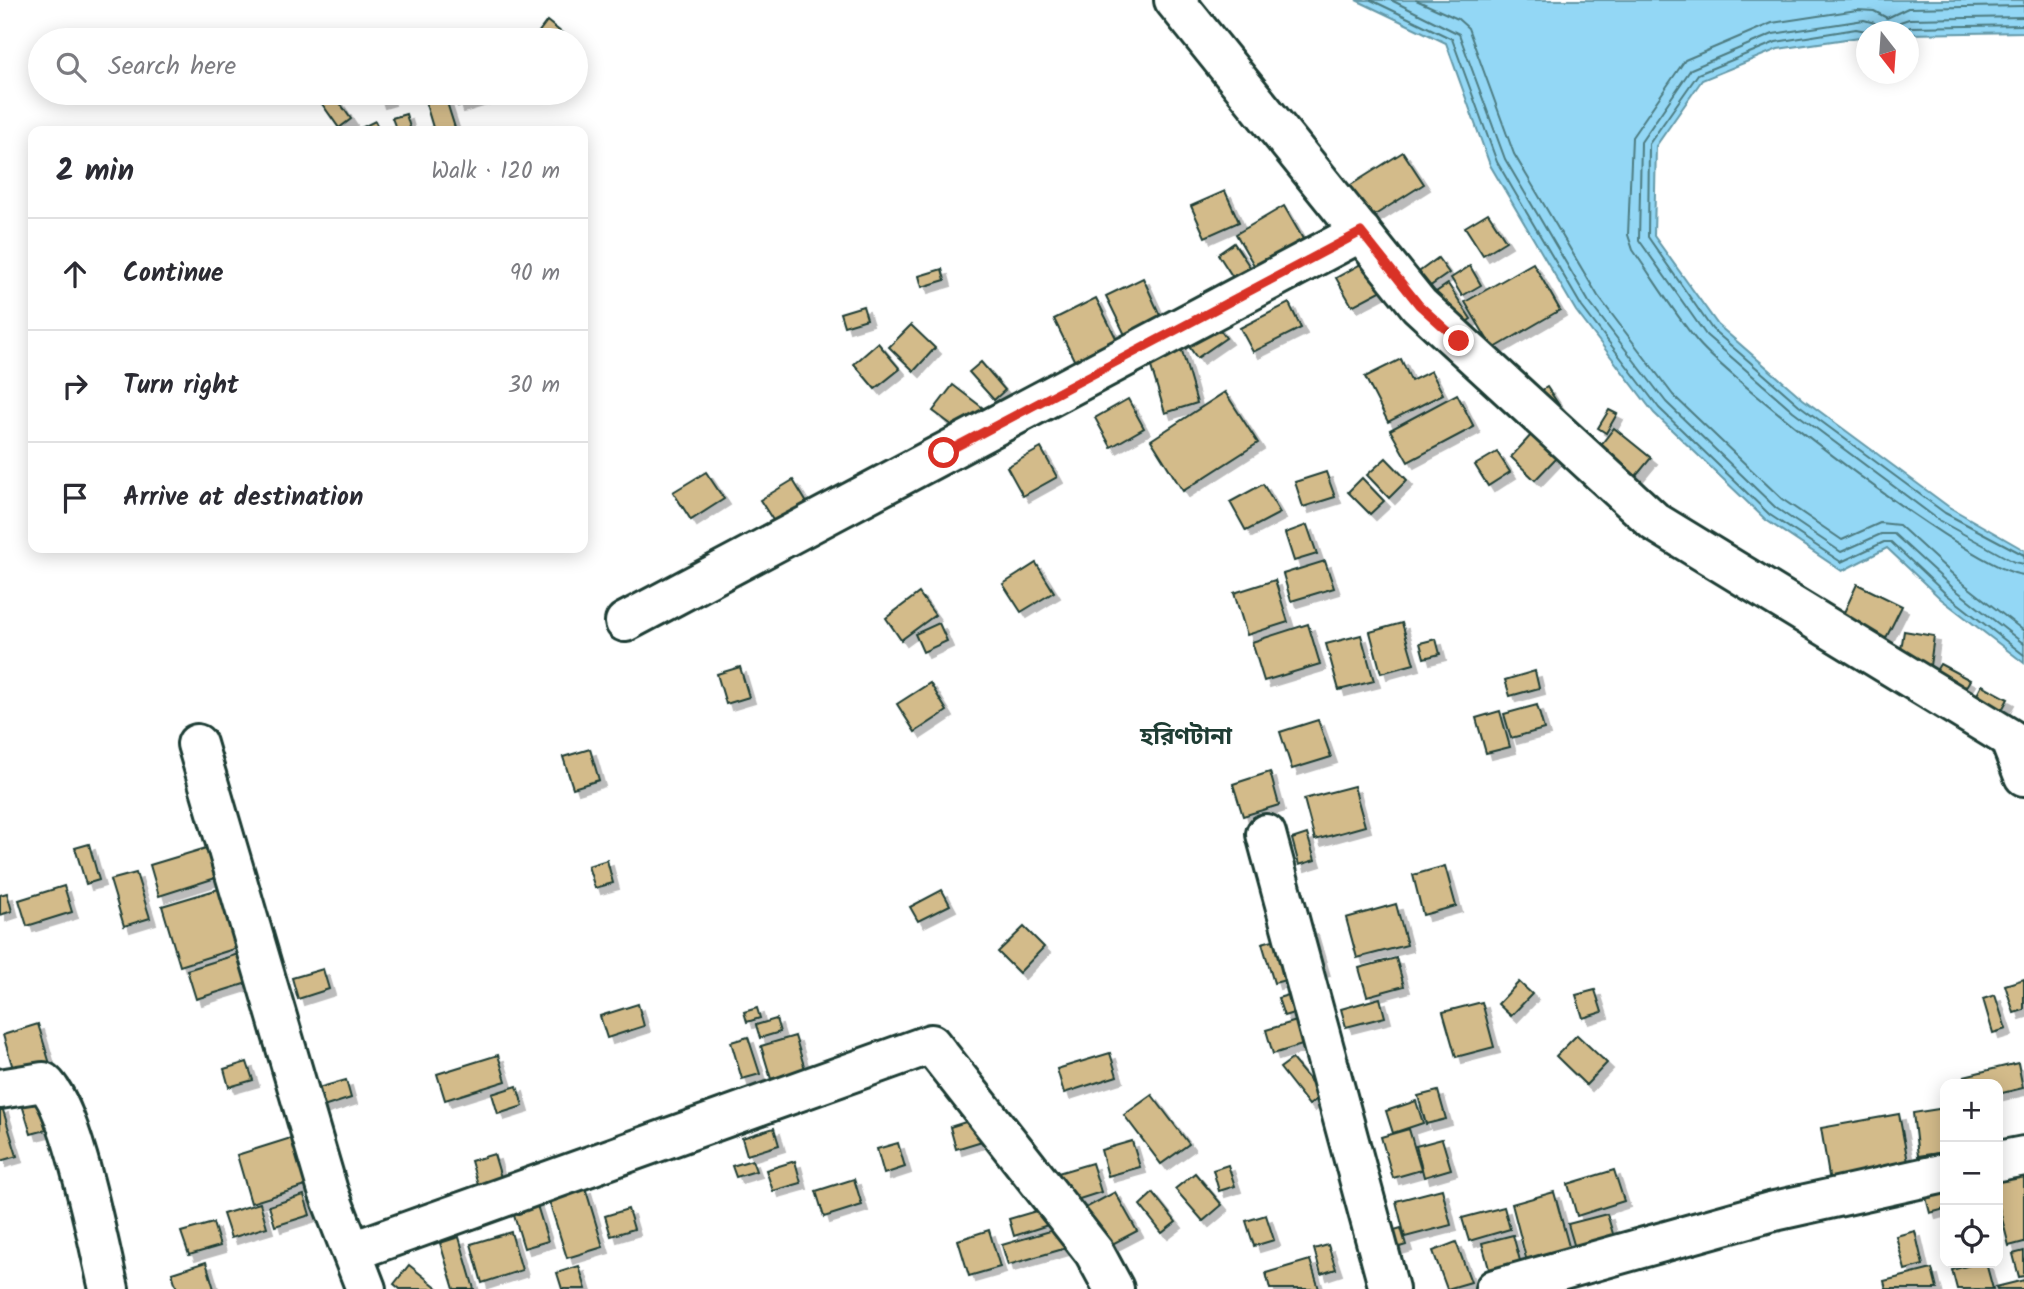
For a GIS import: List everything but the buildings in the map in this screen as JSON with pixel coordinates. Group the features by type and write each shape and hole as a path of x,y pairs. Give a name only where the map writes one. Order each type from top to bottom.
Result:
{"street":[{"path":"1174,0 1419,305 1655,522 2009,738 2024,776"},
{"path":"625,622 1361,232"},
{"path":"197,744 328,1191 366,1289"},
{"path":"1266,834 1389,1289"},
{"path":"353,1251 931,1044 1094,1252 1114,1289"},
{"path":"0,1089 43,1082 53,1089 65,1117 109,1289"},
{"path":"2003,1160 2024,1156"},
{"path":"1495,1289 1770,1212 1940,1174"}],"water":[{"path":"1356,0 2024,0 2024,32 1919,34 1919,21 1856,21 1856,37 1778,49 1702,80 1656,146 1654,236 1718,325 1803,399 1949,507 2024,550 2024,663 1941,599 1887,548 1842,571 1766,520 1654,413 1576,311 1490,165 1446,43"}],"district":[{"name":"হরিণটানা","path":"1186,736"}],"route":[{"path":"944,453 1361,232 1419,305 1459,341"}]}
